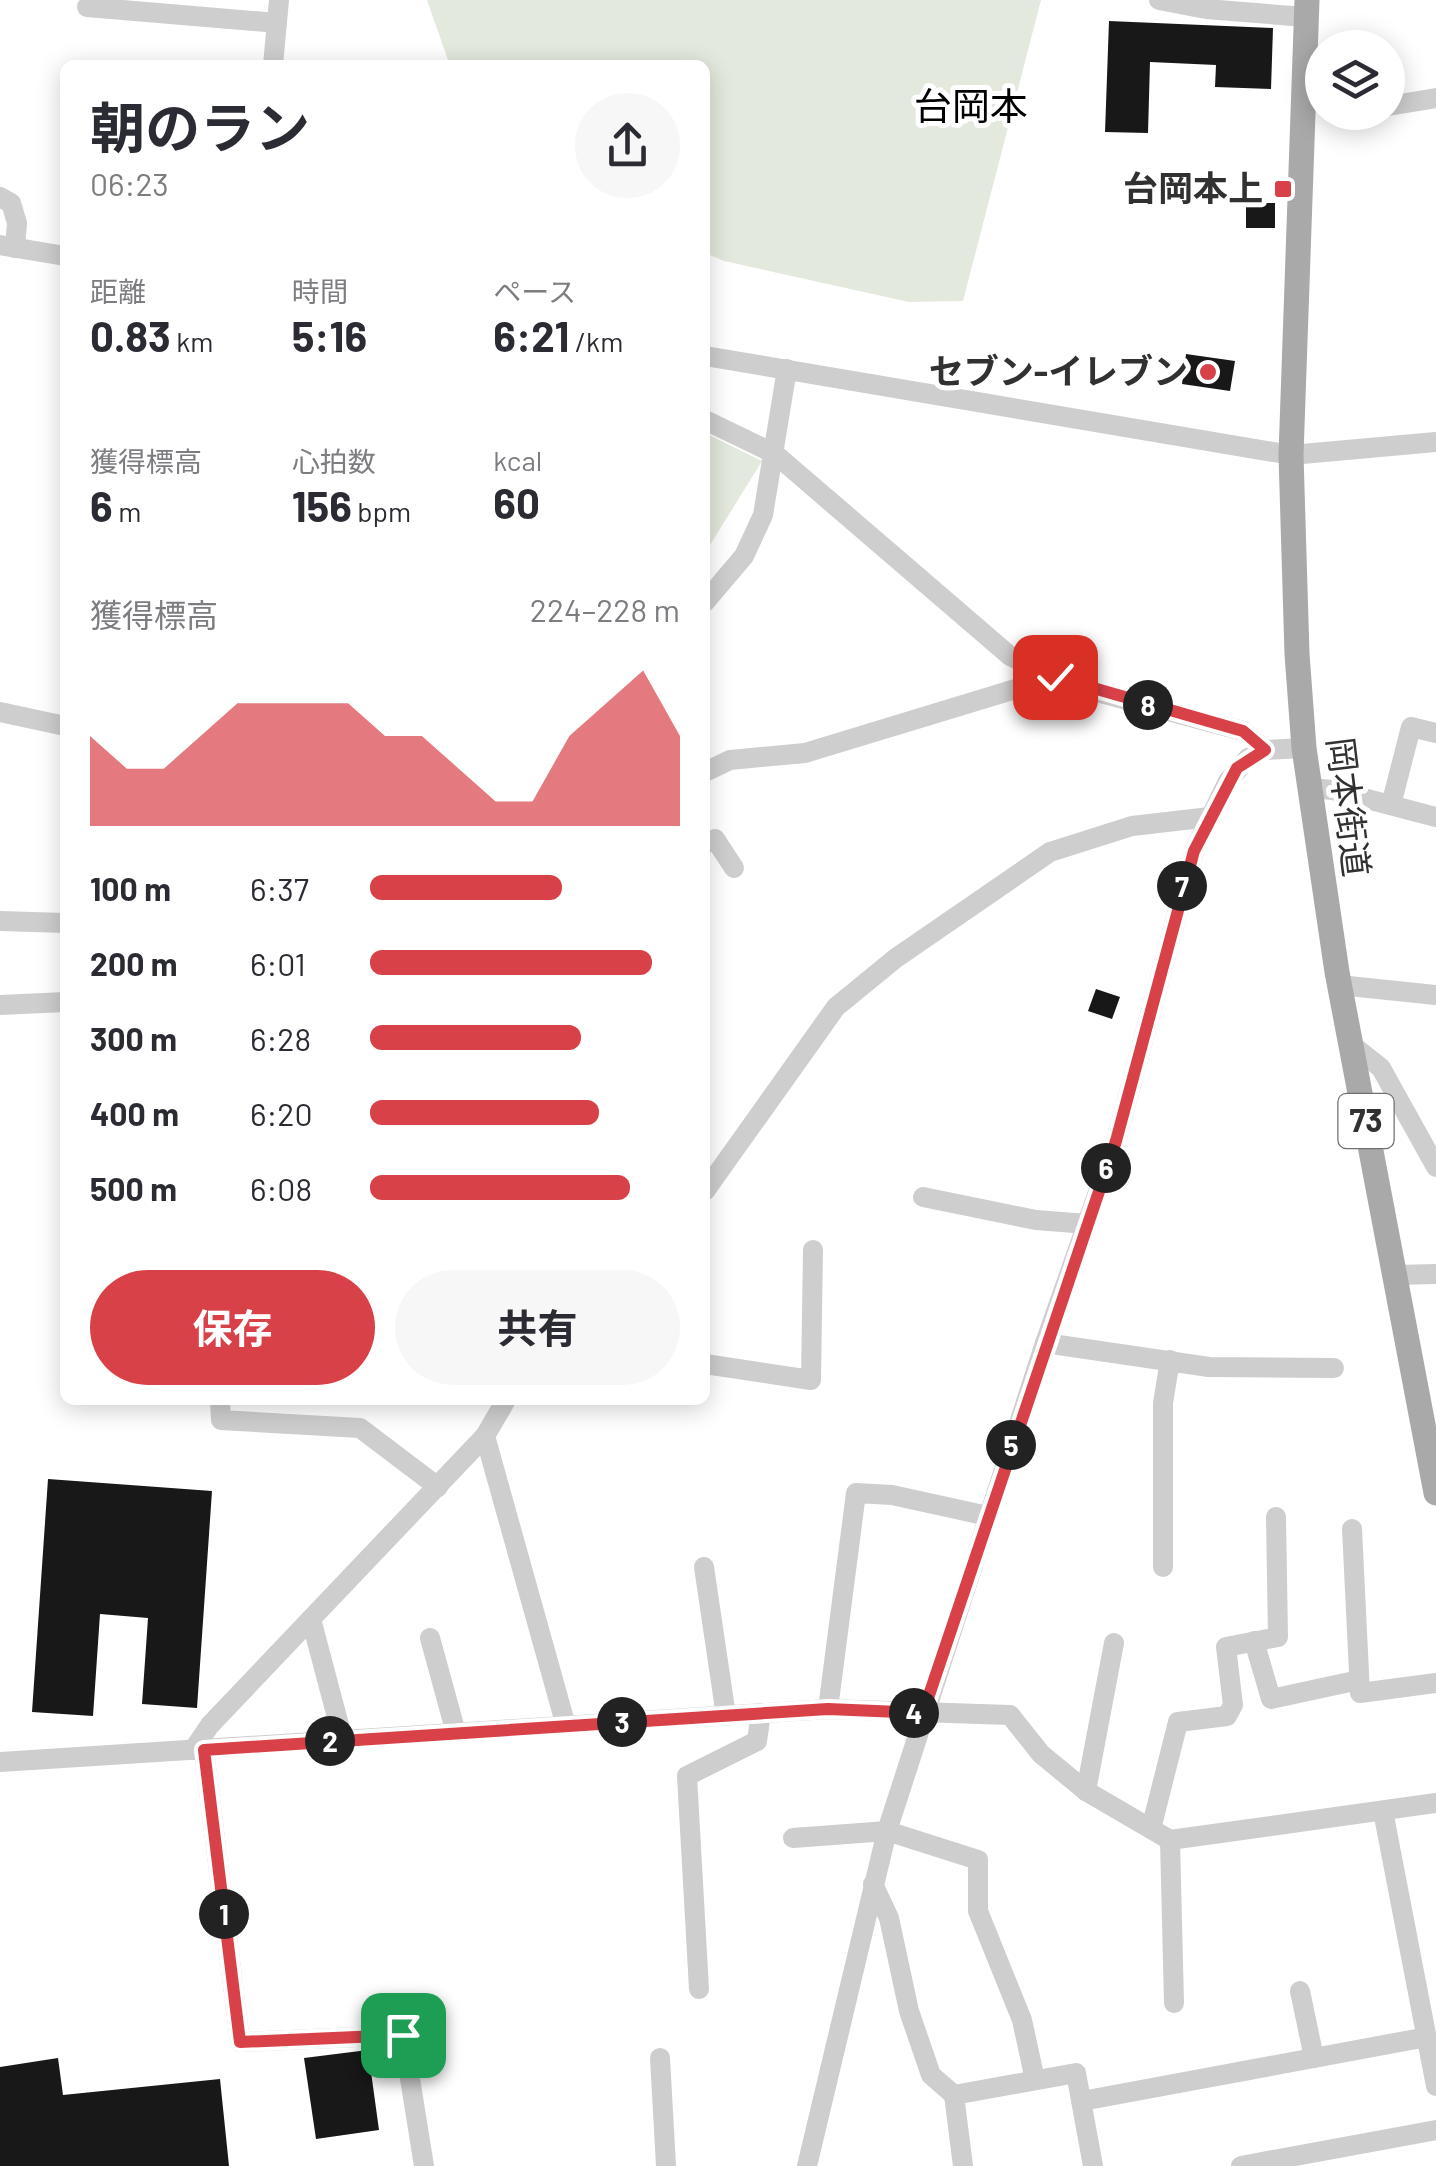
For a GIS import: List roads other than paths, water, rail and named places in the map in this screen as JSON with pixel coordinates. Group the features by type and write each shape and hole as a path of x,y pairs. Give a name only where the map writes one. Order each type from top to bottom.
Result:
{"main road":[{"name":"岡本街道","path":"1311,130 1291,455 1292,564 1304,748 1339,984 1435,1478"}],"street":[{"path":"273,60 279,0"},
{"path":"1159,0 1206,9 1306,8"},
{"path":"86,7 277,23"},
{"path":"1405,103 1436,98"},
{"path":"0,197 11,203 14,213 8,247 60,255"},
{"path":"710,357 1291,455 1436,442"},
{"path":"710,595 750,542 763,515 786,370"},
{"path":"710,422 775,454 1010,656 1055,677 1243,731 1265,750"},
{"path":"710,770 730,760 805,753 1055,677"},
{"path":"0,712 60,725"},
{"path":"1391,805 1411,728 1436,733"},
{"path":"807,2166 887,1831 1129,1098 1180,890 1210,817 1237,768 1265,750 1304,748"},
{"path":"1308,788 1332,790 1436,816"},
{"path":"710,1184 836,1007 896,958 1050,852 1132,826 1210,817"},
{"path":"710,841 715,838 734,868"},
{"path":"0,922 60,923"},
{"path":"1339,984 1436,995"},
{"path":"0,1005 60,1002"},
{"path":"1350,1044 1381,1068 1436,1168"},
{"path":"923,1197 1036,1220 1086,1224"},
{"path":"710,1365 811,1380 813,1250"},
{"path":"1396,1275 1436,1274"},
{"path":"1045,1343 1209,1367 1334,1368"},
{"path":"1163,1567 1163,1404 1170,1360"},
{"path":"220,1405 222,1420 360,1428 438,1487"},
{"path":"424,2166 403,2035 240,2042 198,1750 210,1725 486,1436 503,1405"},
{"path":"486,1436 566,1726"},
{"path":"828,1709 856,1493 892,1496 988,1516"},
{"path":"1151,1829 1178,1722 1227,1716 1233,1704 1226,1646 1278,1637 1276,1516"},
{"path":"1352,1529 1360,1693 1436,1683"},
{"path":"704,1568 726,1716"},
{"path":"311,1619 343,1740"},
{"path":"430,1638 456,1733"},
{"path":"1254,1641 1271,1699 1359,1680"},
{"path":"1086,1792 1114,1643"},
{"path":"0,1762 828,1709 1010,1715 1041,1754 1086,1792 1170,1840 1436,1803"},
{"path":"699,1988 687,1776 757,1741 762,1713"},
{"path":"1383,1810 1436,2086"},
{"path":"793,1838 887,1831 978,1860 978,1911 1022,2020 1035,2080"},
{"path":"1170,1840 1174,2002"},
{"path":"873,1884 889,1918 909,2011 931,2076 954,2095 963,2166"},
{"path":"1300,1990 1314,2058"},
{"path":"1082,2102 1427,2037"},
{"path":"660,2058 666,2166"},
{"path":"954,2095 1076,2073 1093,2166"},
{"path":"1241,2166 1436,2130"}],"place":[{"name":"台岡本上","path":"1283,189"},
{"name":"セブン-イレブン","path":"1208,372"}],"district":[{"name":"台岡本","path":"971,107"}]}
